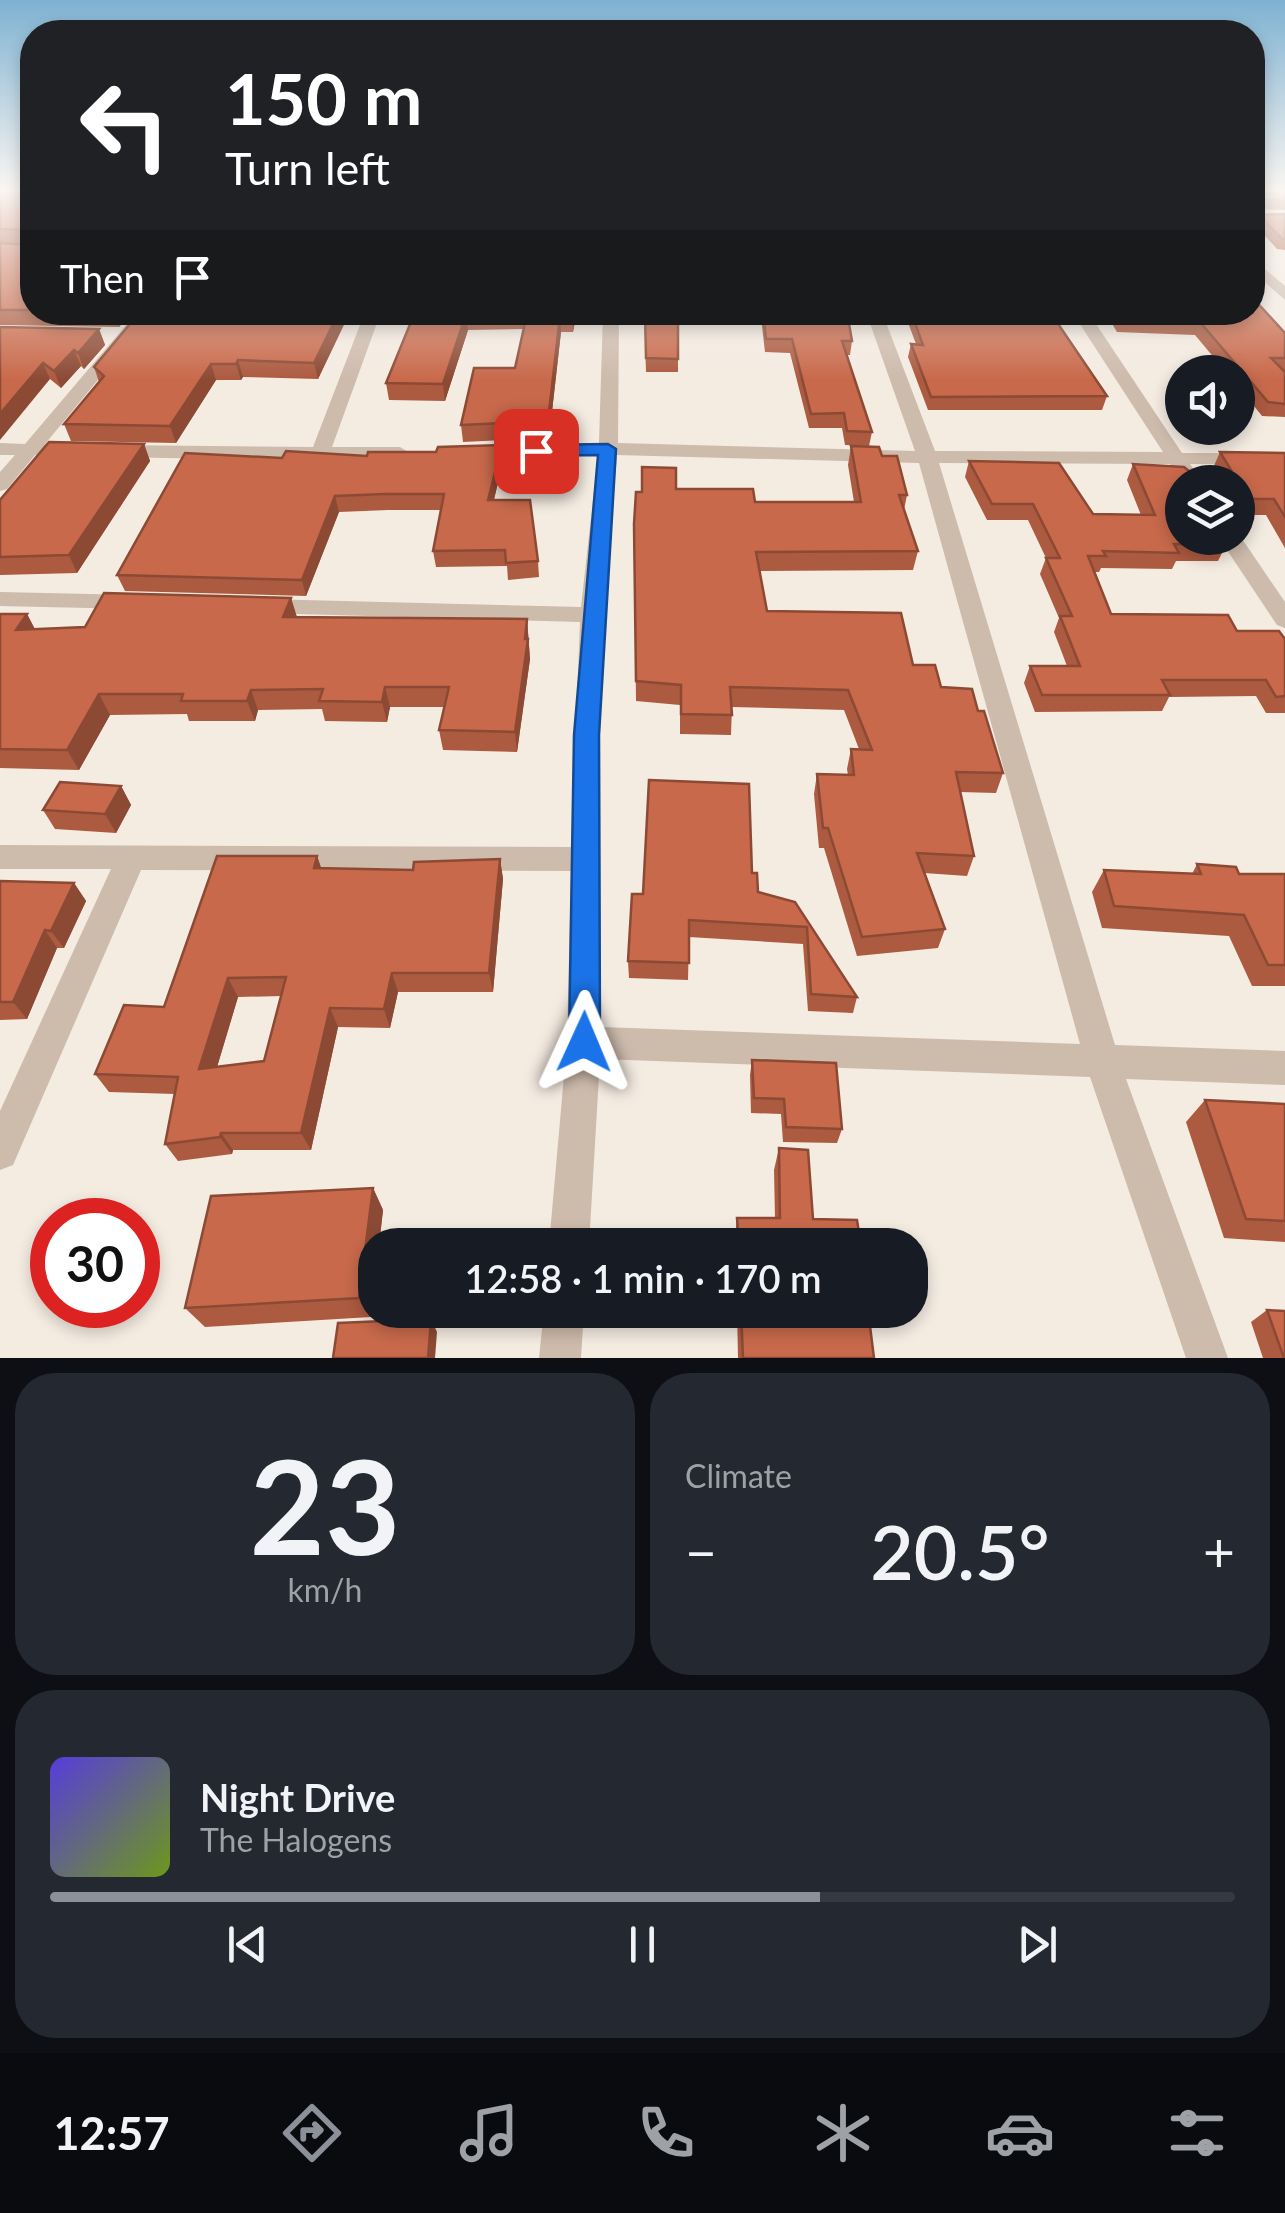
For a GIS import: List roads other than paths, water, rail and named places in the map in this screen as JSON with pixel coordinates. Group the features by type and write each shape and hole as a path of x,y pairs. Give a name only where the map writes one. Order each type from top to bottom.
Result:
{"street":[{"path":"1265,275 1285,295"},
{"path":"0,485 116,336 130,325"},
{"path":"319,455 368,325"},
{"path":"570,1228 584,1042 586,735 592,615 608,449 610,325"},
{"path":"879,325 927,457 1102,1064 1207,1358"},
{"path":"1088,325 1180,465"},
{"path":"0,449 415,453"},
{"path":"454,452 608,449 927,457 1285,459"},
{"path":"1241,555 1285,620"},
{"path":"0,599 158,603"},
{"path":"237,605 592,615"},
{"path":"0,857 588,858"},
{"path":"0,1152 130,860"},
{"path":"584,1042 1285,1068"},
{"path":"560,1358 562,1328"}]}
